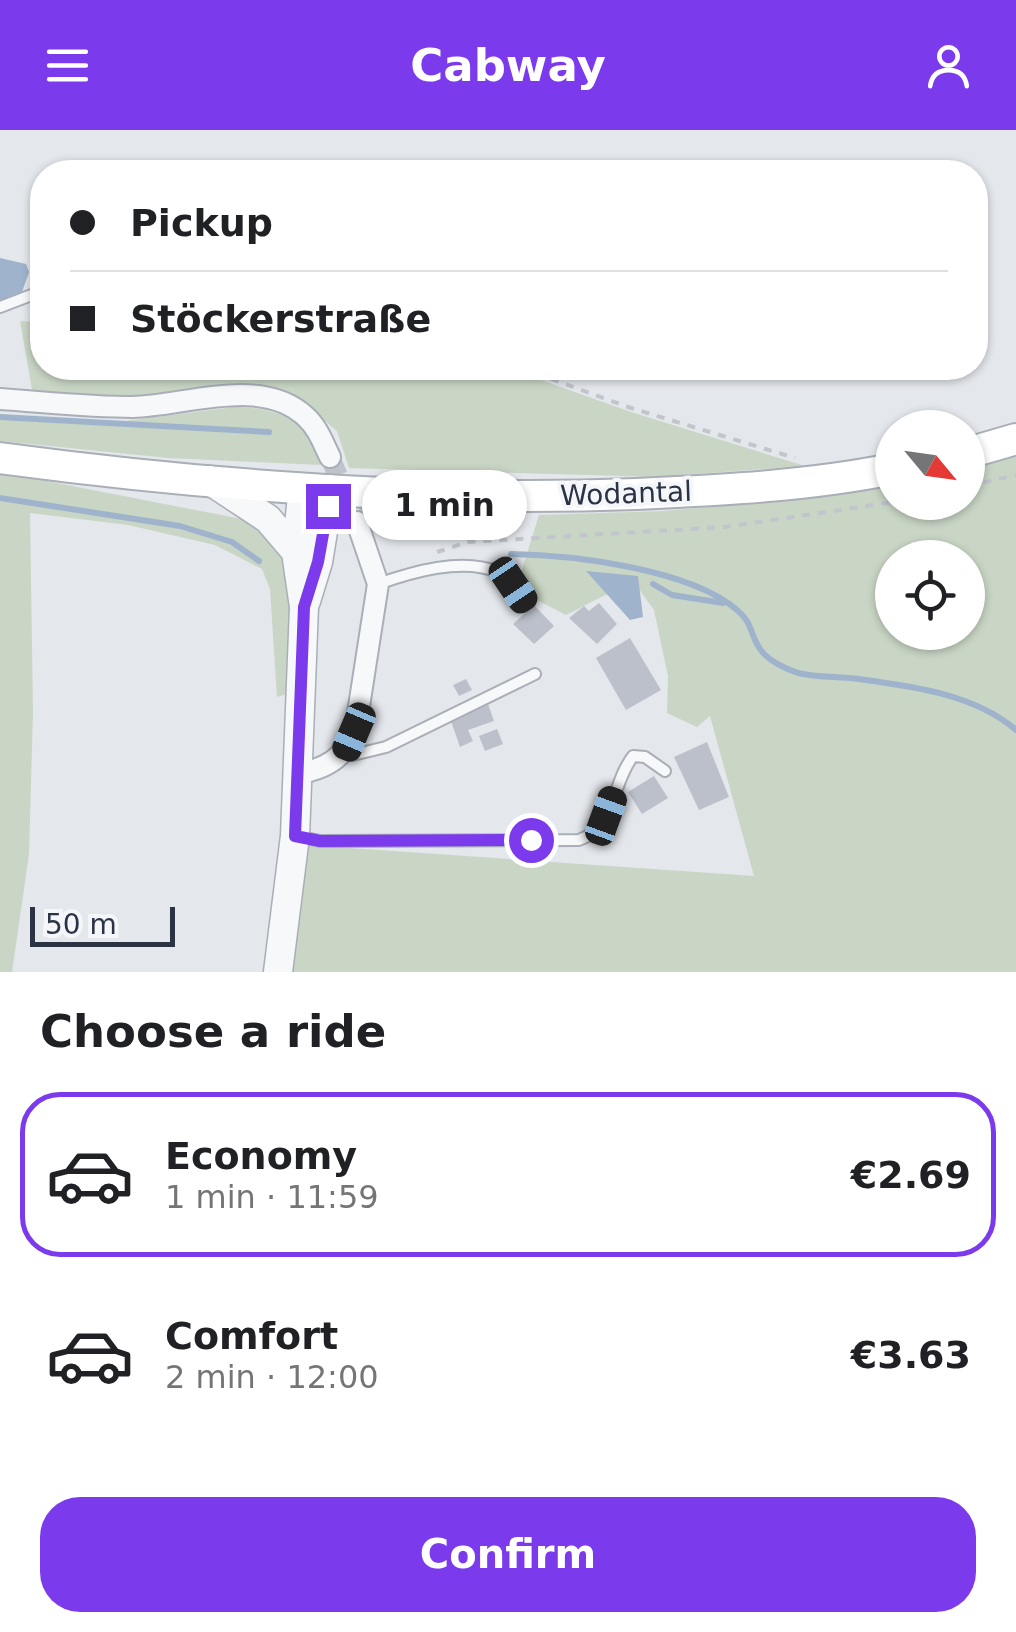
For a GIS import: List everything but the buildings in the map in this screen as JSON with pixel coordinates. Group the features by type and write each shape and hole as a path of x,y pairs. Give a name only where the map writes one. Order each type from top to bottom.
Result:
{"main road":[{"path":"985,448 1016,440"},
{"name":"Wodantal","path":"0,458 317,488 576,496 764,487 875,471"}],"street":[{"path":"0,399 132,407 231,394 260,397 303,413 330,457"},
{"path":"209,479 268,519 296,552"},
{"path":"278,972 295,836 304,607 296,552 317,488"},
{"path":"304,607 318,562 317,488"},
{"path":"297,774 326,767 347,751 354,732 378,584 356,522"}],"lane":[{"path":"0,307 30,296"},
{"path":"378,584 420,570 484,569 500,573 525,602"},
{"path":"347,751 353,755 386,747 535,674"},
{"path":"295,836 320,841 579,840 600,827 624,768 633,756 646,757 665,771"}],"path":[{"path":"554,380 805,462"},
{"path":"985,482 1016,475"},
{"path":"434,553 468,542 726,527 875,505"}],"green space":[{"path":"20,321 30,321 30,378"},
{"path":"30,380 541,380 805,466 655,477 349,468 337,431 301,401 264,389 163,398 33,395"},
{"path":"235,407 265,410 294,421 309,435 323,465 168,458 0,441 0,414 109,423"},
{"path":"1016,446 1016,972 290,972 306,845 754,876 710,716 697,727 667,713 668,676 654,610 633,581 566,615 529,596 520,576 539,515 663,511 762,502 875,483 875,520 985,520 985,455"},
{"path":"0,472 252,521 282,551 291,614 290,693 277,697 270,589 262,569 215,545 128,525 30,513 33,712 29,854 12,972 0,972"}],"water":[{"path":"0,258 26,264 29,272 22,292 0,300"},
{"path":"586,571 638,576 643,617 630,620"}],"waterway":[{"path":"0,417 269,432"},
{"path":"0,498 180,526 232,542 259,561"},
{"path":"511,554 597,561 691,584 737,610 763,653 788,669 806,675 851,678 942,694 981,708 1016,730"},
{"path":"653,584 672,595 723,603"}],"tunnel":[{"path":"330,457 357,522"}],"route":[{"path":"328,506 318,562 304,607 295,836 320,841 531,840"}]}
